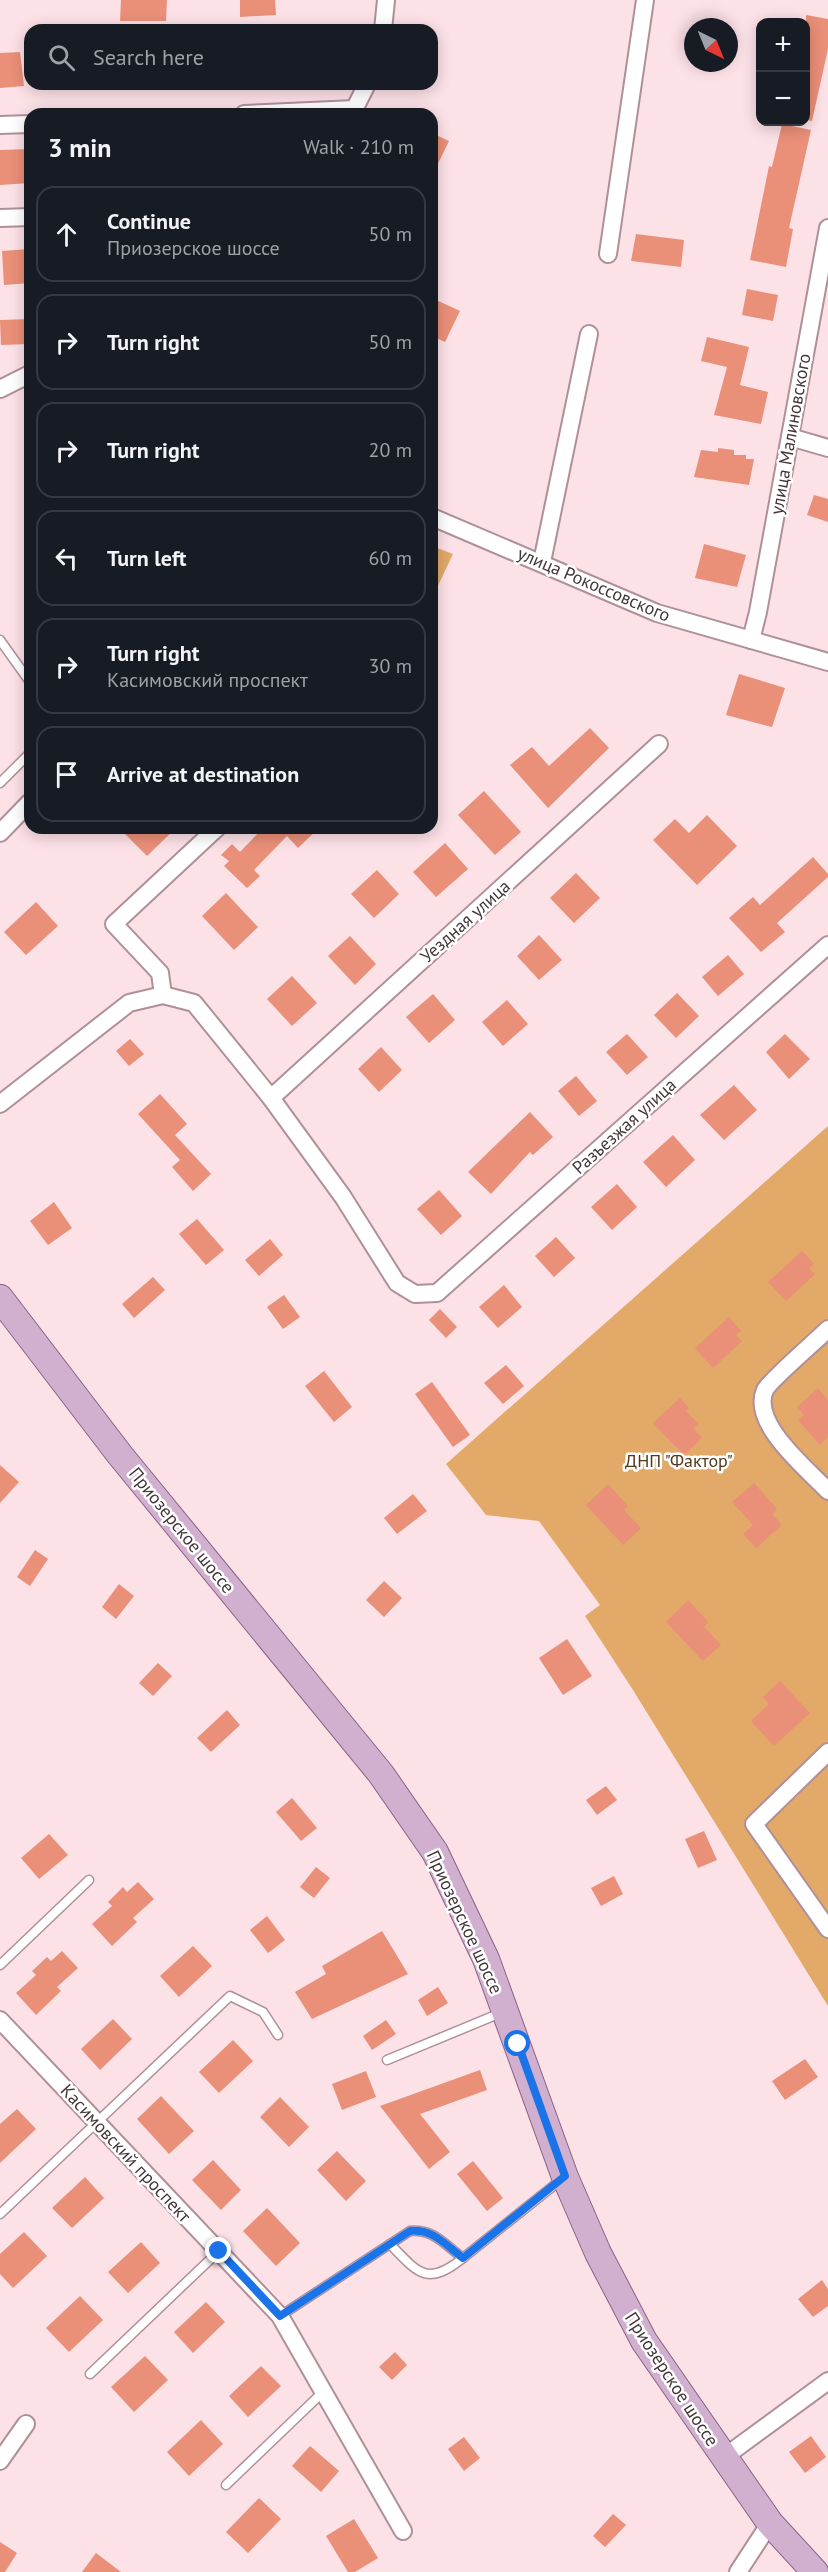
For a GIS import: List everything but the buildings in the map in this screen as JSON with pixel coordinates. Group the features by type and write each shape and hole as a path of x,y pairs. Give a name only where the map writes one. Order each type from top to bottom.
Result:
{"main road":[{"name":"Приозерское шоссе","path":"0,1298 120,1455 381,1774 435,1852 486,1959 565,2176 598,2253 644,2341 770,2523 815,2572"}],"street":[{"path":"384,24 386,0"},
{"path":"608,254 645,0"},
{"path":"354,108 363,90"},
{"path":"0,125 24,124"},
{"path":"0,218 24,217"},
{"name":"улица Малиновского","path":"751,640 828,228"},
{"path":"542,562 589,334"},
{"path":"0,389 24,377"},
{"path":"790,437 828,448"},
{"name":"улица Рокоссовского","path":"438,519 657,613 828,662"},
{"name":"Уездная улица","path":"271,1098 659,744"},
{"path":"0,833 24,808"},
{"path":"163,994 160,972 114,924 211,834"},
{"name":"Разъезжая улица","path":"271,1098 343,1197 397,1283 415,1294 437,1293 828,945"},
{"path":"0,1104 129,1002 163,994 194,1003 271,1098"},
{"path":"828,1329 766,1389 762,1407 771,1430 828,1491"},
{"path":"828,1752 754,1824 828,1929"},
{"name":"Касимовский проспект","path":"0,2020 280,2316 403,2531"},
{"path":"723,2457 828,2381"},
{"path":"0,2461 26,2424"},
{"path":"738,2572 770,2523"}],"lane":[{"path":"0,640 24,674"},
{"path":"0,783 24,759"},
{"path":"0,1965 89,1881"},
{"path":"0,2214 230,1996 263,2012 278,2035"},
{"path":"387,2060 506,2011"},
{"path":"390,2244 417,2270 433,2276 447,2272 565,2176"},
{"path":"280,2316 410,2231 423,2230 439,2237 463,2258"},
{"path":"90,2374 219,2251"},
{"path":"226,2485 323,2392"}],"green space":[{"path":"438,548 453,554 438,586"},
{"name":"ДНП \"Фактор\"","path":"828,1126 828,2006 585,1616 600,1605 539,1521 486,1515 446,1464"}],"route":[{"path":"219,2251 280,2316 410,2231 423,2230 439,2237 463,2258 565,2176 518,2044"}]}
